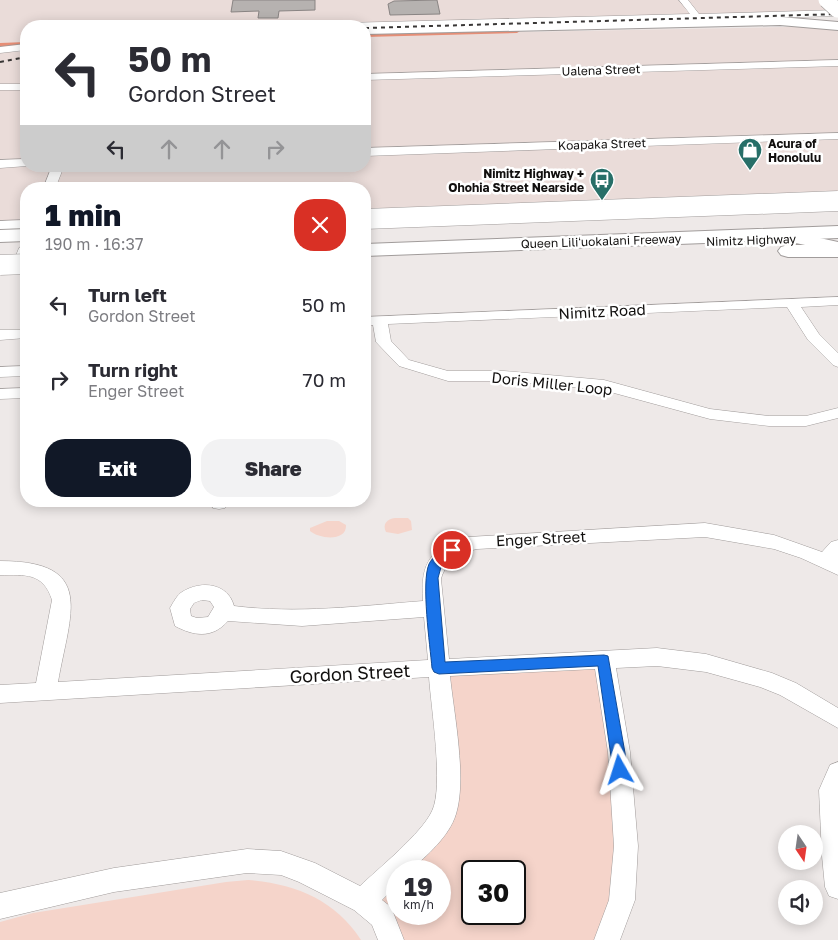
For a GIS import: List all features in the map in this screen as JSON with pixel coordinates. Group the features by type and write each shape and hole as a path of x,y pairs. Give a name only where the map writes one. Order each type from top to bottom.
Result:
{"highway":[{"path":"645,26 789,21 838,26"},
{"path":"371,30 788,25 817,27 838,32"},
{"path":"371,220 835,204"},
{"name":"Queen Liliʻuokalani Freeway","path":"371,225 835,204"},
{"path":"0,232 20,235"},
{"name":"Queen Liliʻuokalani Freeway","path":"371,250 838,232"},
{"path":"371,256 567,256 838,251"}],"main road":[{"path":"788,199 835,204"},
{"path":"628,211 648,204"},
{"path":"371,220 835,204"},
{"path":"474,209 499,215"},
{"path":"0,232 20,230"},
{"name":"Nimitz Highway","path":"371,256 838,237"},
{"path":"797,238 838,247"},
{"path":"0,269 18,266"}],"street":[{"path":"684,0 697,17"},
{"path":"371,25 813,14 835,5"},
{"path":"697,17 838,21"},
{"path":"0,50 20,48"},
{"name":"Ualena Street","path":"371,77 838,63"},
{"path":"0,87 20,86"},
{"name":"Koapaka Street","path":"371,152 838,136"},
{"path":"0,164 20,163"},
{"path":"371,213 788,199"},
{"path":"0,232 20,226"},
{"name":"Nimitz Road","path":"373,321 838,301"},
{"path":"792,304 813,337 838,362"},
{"name":"Doris Miller Loop","path":"373,321 384,342 404,362 448,376 504,376 604,385 710,414 768,421 806,421 838,413"},
{"path":"0,335 20,334"},
{"path":"0,372 20,371"},
{"path":"0,394 20,393"},
{"name":"Enger Street","path":"363,902 430,835 444,814 449,781 432,578 435,565 452,550 476,542 705,530 751,536 834,558"},
{"path":"0,568 24,568 42,572 56,583 62,600 45,692"},
{"path":"223,613 252,618 306,617 434,608"},
{"name":"Gordon Street","path":"0,694 439,668 657,658 682,659 744,672 788,690 838,719"},
{"path":"604,660 619,752 626,846 622,900 607,940"},
{"path":"838,772 831,790 831,810 838,887"},
{"path":"0,906 114,880 247,861 281,863 306,872 363,902 382,916 391,940"}],"shaded area":[{"path":"0,0 838,0 838,16 672,15 371,22 371,20 20,20 20,45 0,47"},
{"path":"838,26 838,203 371,217 371,182 20,182 20,226 0,227 0,52 20,52 20,172 371,172 371,35"},
{"path":"395,518 408,518 411,521 412,530 398,534 386,532 386,522"},
{"path":"327,521 339,521 346,525 345,530 342,534 332,537 320,536 310,531 310,528"},
{"path":"604,660 626,846 607,940 391,940 363,901 386,876 386,925 451,925 451,860 401,860 444,814 439,668"},
{"path":"248,880 282,885 312,896 339,914 361,940 0,940 0,922 33,913"}],"building":[{"path":"233,0 315,0 315,10 279,11 278,18 258,18 259,11 231,12"},
{"path":"437,0 440,14 390,15 388,4 394,1"}],"waterway":[{"path":"371,35 517,31"},
{"path":"0,45 20,44"}],"railway":[{"path":"371,28 838,14"},
{"path":"0,62 20,58"}],"place":[{"name":"Acura of Honolulu","path":"750,171"},
{"name":"Nimitz Highway + Ohohia Street Nearside","path":"602,201"}],"route":[{"path":"452,550 435,565 432,578 439,668 604,660 619,752 620,770"}]}
